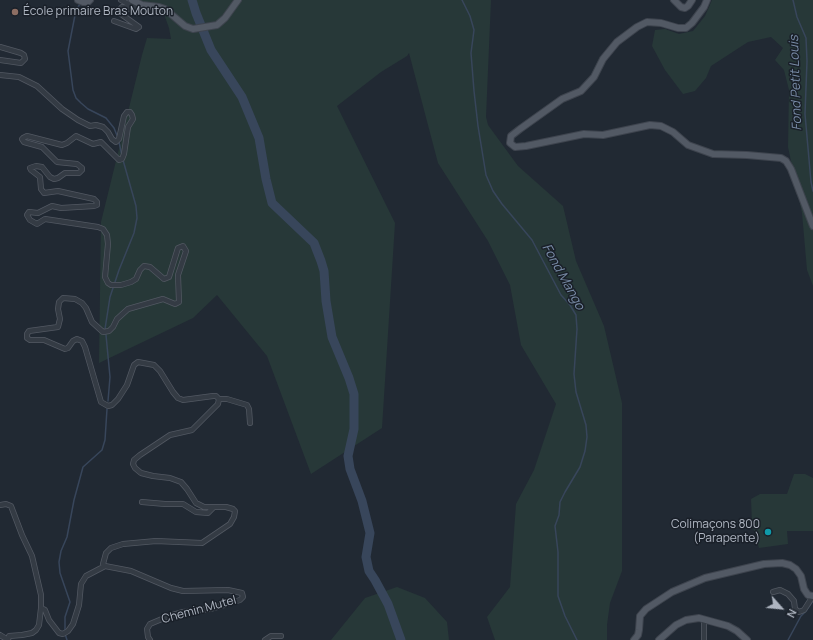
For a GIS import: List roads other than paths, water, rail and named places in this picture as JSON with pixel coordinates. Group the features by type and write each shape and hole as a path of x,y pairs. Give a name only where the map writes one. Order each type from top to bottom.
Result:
{"main road":[{"path":"78,0 88,2 90,0"},
{"path":"132,0 142,6 159,7 165,9 185,26 193,29 217,25 225,18 238,0"},
{"path":"674,0 684,8 688,6 692,0"},
{"path":"707,0 704,7 692,23 686,28 678,28 661,23 647,22 637,27 617,42 603,59 594,77 581,91 562,99 520,129 511,136 510,143 515,147 526,146 584,134 603,135 650,125 662,126 673,132 688,145 713,154 781,158 786,161 790,169 813,226"},
{"path":"634,640 638,635 640,616 646,609 672,592 705,578 764,564 782,563 790,565 796,569 801,576 804,589 808,595 813,596"},
{"path":"659,640 676,625 694,618 704,619 728,626 737,631 747,640"}],"street":[{"path":"114,21 136,29 139,27 121,14 119,10 122,7 128,8 137,13 139,12 138,10 121,0"},
{"path":"0,47 21,53 24,55 25,59 21,63 0,60"},
{"path":"0,75 19,77 37,86 62,109 78,120 90,126 96,125 103,127 116,142 119,139 124,116 127,112 130,112 133,119 128,127 124,154 119,160 101,142 93,144 76,136 67,144 62,145 27,136 22,138 24,142 42,147 57,162 78,164 82,168 79,173 65,173 54,179 50,177 42,167 36,166 30,168 30,170 40,177 41,189 44,193 58,191 94,199 98,202 97,205 94,206 61,208 52,206 38,213 29,212 27,215 30,220 37,224 45,219 103,229 107,235 108,244 105,277 108,283 112,285 121,285 131,282 136,279 140,270 144,266 150,267 164,279 168,277 178,248 183,246 186,251 178,275 179,302 175,304 169,303 163,299 128,309 117,319 109,331 103,332 92,322 86,308 82,303 75,299 63,298 59,302 58,309 60,319 58,327 30,331 26,334 27,338 44,340 65,349 77,339 82,341 101,402 108,406 112,405 118,399 127,385 134,365 138,362 154,365 160,371 173,392 178,398 183,400 216,396 219,399 247,405 249,409 250,423"},
{"path":"41,608 45,610 49,620 59,633 63,634 68,631 73,624 79,605 81,584 86,576 105,566 103,564 106,553 111,548 123,544 163,541 202,543 230,524 234,517 235,511 233,509 226,507 204,507 196,503 181,482 176,479 141,473 133,464 134,460 140,455 170,435 192,430 218,404 219,399"},
{"path":"142,502 183,504 196,512 208,513 213,508"},
{"path":"0,505 6,504 10,506 32,556 41,595 39,625 36,630 27,634 9,636 8,640 0,635"},
{"name":"Chemin Mutel","path":"105,566 131,570 171,588 183,591 228,590 242,593 240,600 210,609 183,612 150,624 147,629 150,640"},
{"path":"773,592 780,590 788,594 794,601 795,609 799,612 804,610 813,596"},
{"path":"704,619 704,640"},
{"path":"265,640 271,636 281,636"}],"waterway":[{"path":"192,0 211,50 242,97 259,138 272,203 314,243 321,261 324,271 326,301 332,337 354,394 354,429 348,456 350,469 362,501 370,533 366,557 369,571 388,604 401,640"},
{"name":"Fond Mango","path":"462,0 470,16 474,30 471,53 474,91 486,175 493,191 502,204 532,240 561,295 576,315 577,329 574,374 576,392 586,425 587,437 585,451 580,467 560,502 559,515 555,526 558,552 558,596 565,616 577,640"},
{"name":"Fond Petit Louis","path":"793,0 797,17 806,38 807,61 805,114 813,191"},
{"path":"80,4 76,10 68,51 73,90 76,98 88,109 106,118 114,128 118,138"},
{"path":"119,142 122,156"},
{"path":"105,329 110,297 134,233 137,218 136,206 123,160"},
{"path":"106,335 110,377 108,401"},
{"path":"65,631 65,617 70,602 60,573 59,562 61,551 67,537 74,500 83,467 102,450 105,440 107,409"},
{"name":"Fond Petit Louis","path":"788,640 801,616 813,601"},
{"path":"65,634 67,640"}],"place":[{"name":"École primaire Bras Mouton","path":"15,12"},
{"name":"Colimaçons 800 (Parapente)","path":"768,532"}]}
